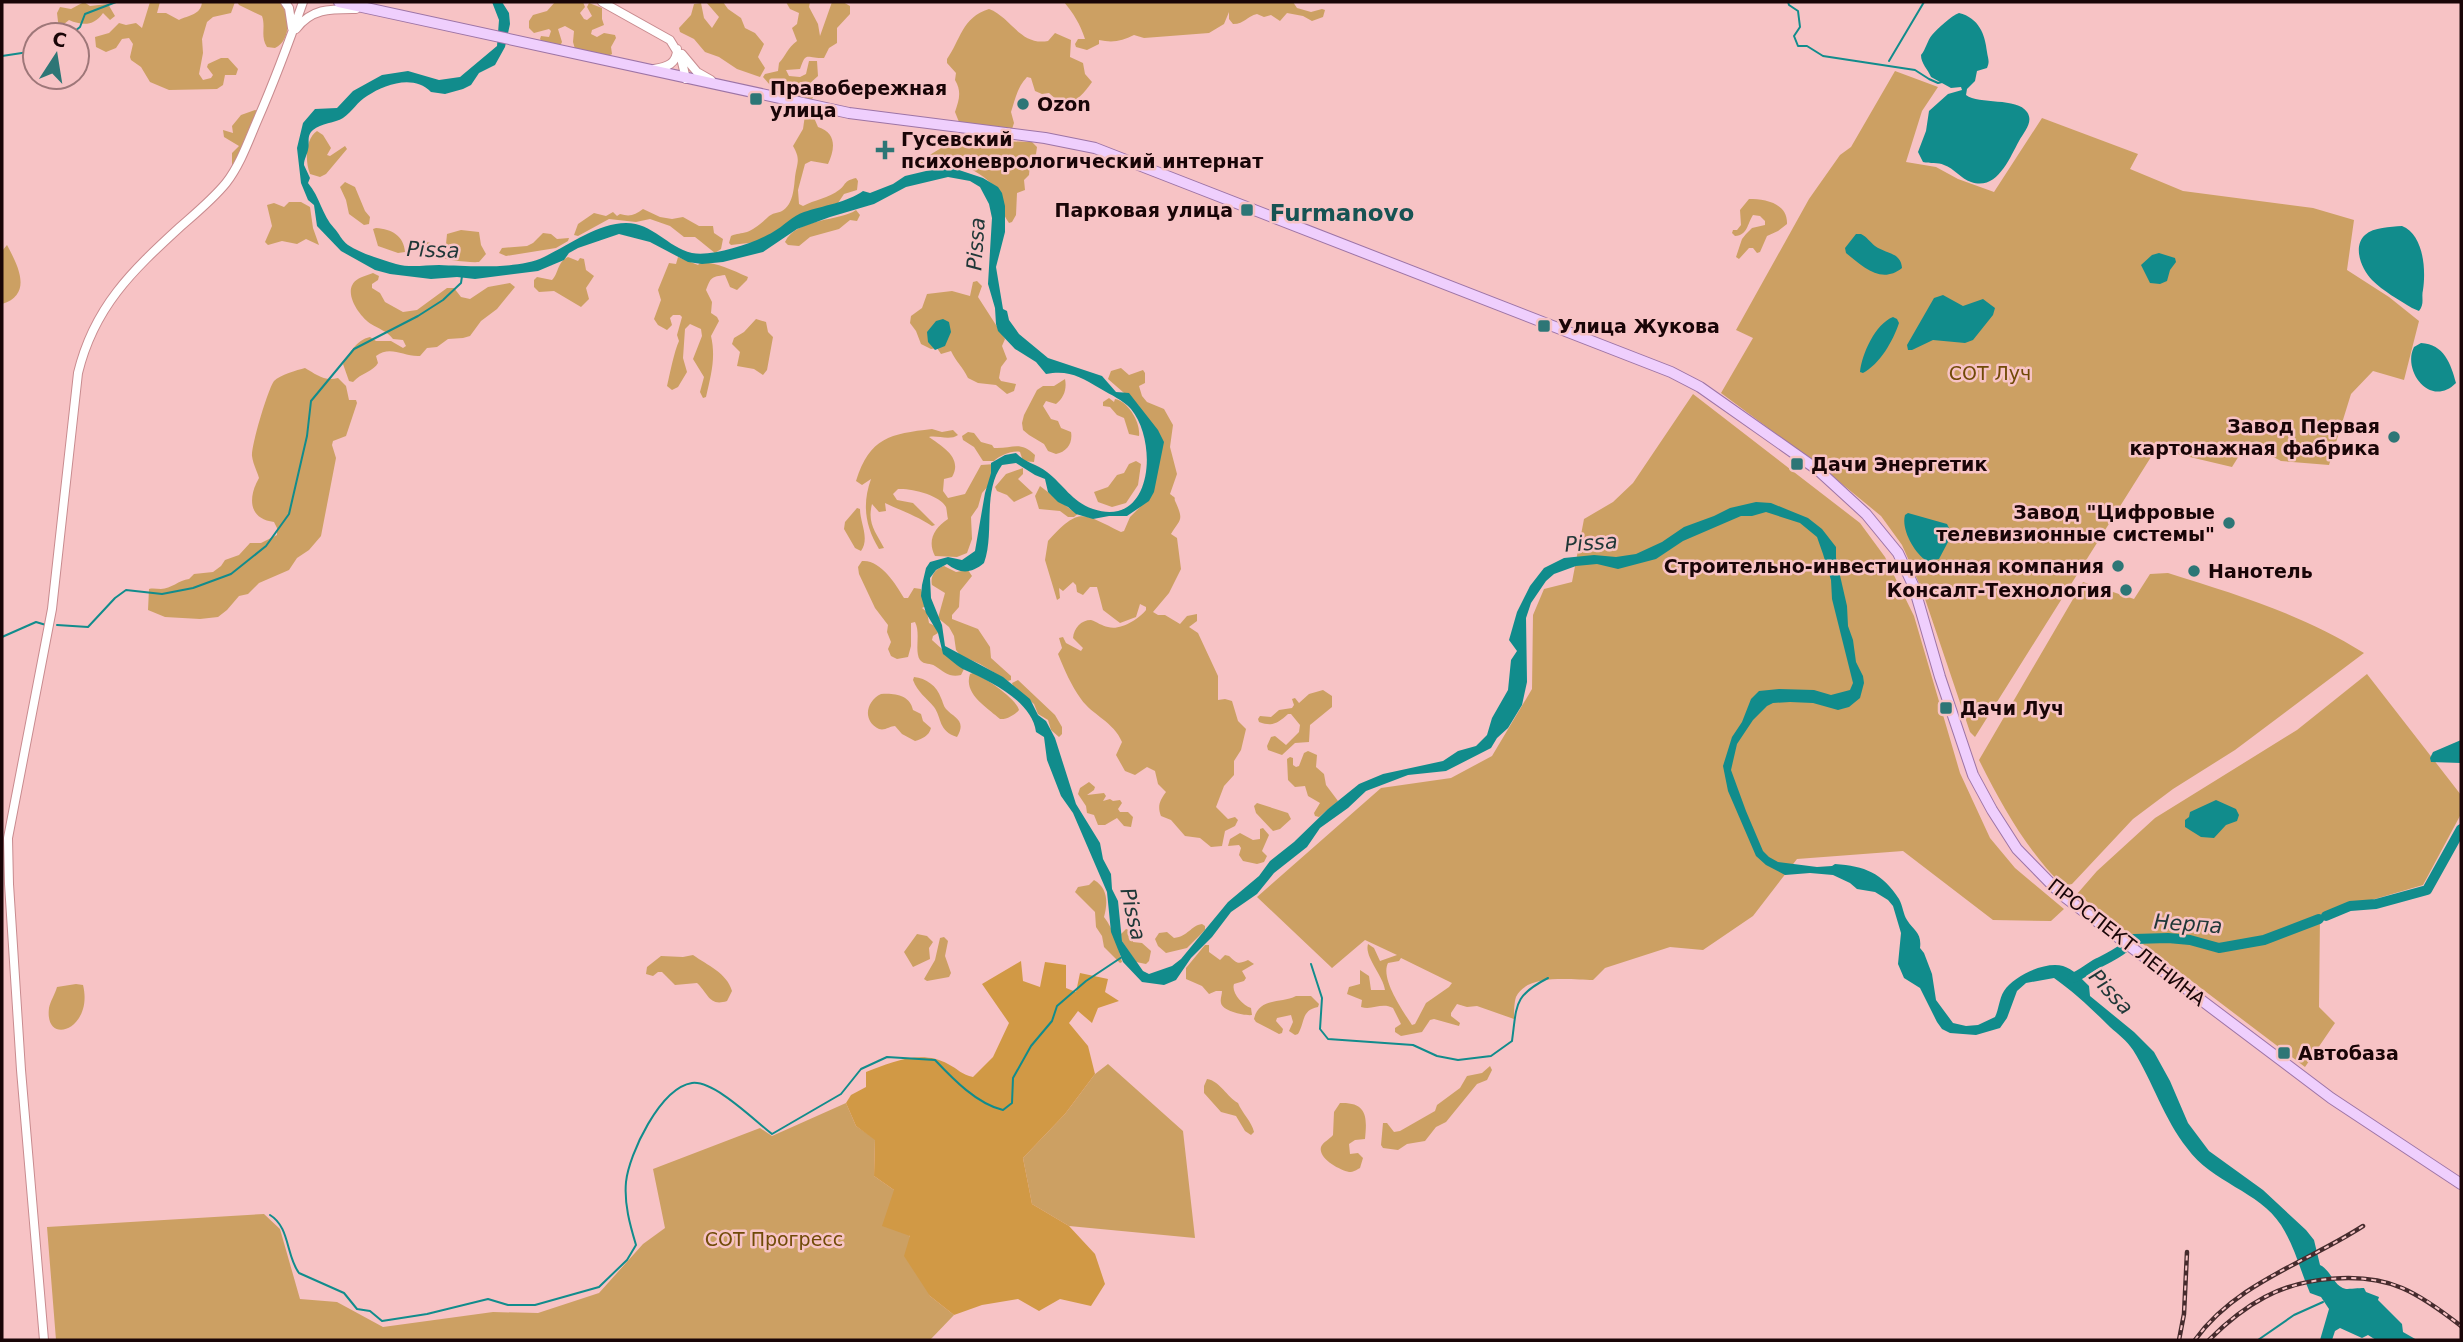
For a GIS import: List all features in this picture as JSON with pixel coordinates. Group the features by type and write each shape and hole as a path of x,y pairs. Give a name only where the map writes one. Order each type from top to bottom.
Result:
{"main road":[{"name":"ПРОСПЕКТ ЛЕНИНА","path":"338,2 849,113 1045,138 1102,151 1671,372 1700,387 1818,470 1866,513 1898,553 1914,587 1940,677 1973,775 2017,849 2044,879 2331,1098 2461,1184"}],"street":[{"path":"285,2 292,20 292,34"},
{"path":"44,1340 21,1070 8,838 52,609 78,373 84,347 96,320 116,292 155,250 225,185 234,172 267,99 303,2"},
{"path":"602,2 664,36 697,72 726,88"},
{"path":"292,34 303,20 313,13 368,8"},
{"path":"646,70 670,65 677,57 677,49"},
{"path":"677,49 686,79"}],"green space":[{"path":"84,2 90,6 108,4 115,16 110,20 103,13 91,22 58,21 60,7 71,9"},
{"path":"150,2 160,2 157,13 166,13 179,20 197,12 202,2 235,2 231,13 213,17 207,22 202,39 203,53 199,74 203,80 211,78 213,75 207,67 208,64 228,58 238,69 236,75 225,75 223,85 217,89 169,90 150,82 141,67 131,60 133,44 129,38 122,39 116,48 106,52 96,47 95,37 109,33 119,23 136,23 142,28"},
{"path":"237,2 281,3 287,21 284,40 275,48 267,47 262,16"},
{"path":"555,2 583,2 585,7 580,13 587,20 592,16 587,7 589,3 602,8 604,25 592,30 591,34 597,37 604,33 615,35 612,54 608,56 575,49 574,31 565,26 558,29 562,42 560,46 542,42 541,36 549,37 551,31 549,29 534,33 529,28 529,21 533,15 547,11"},
{"path":"706,2 723,2 741,18 745,28 755,33 764,44 758,57 765,68 760,77 737,69 719,57 705,52 694,39 680,32 679,28 691,15 694,4 701,3 704,18 712,28 719,17"},
{"path":"786,2 810,2 809,7 818,24 820,36 832,2 843,2 850,6 850,14 837,28 837,43 829,48 824,58 808,57 800,69 786,70 789,76 800,77 806,74 809,61 817,61 818,76 808,85 813,98 810,100 798,99 792,95 792,84 789,83 783,92 770,85 763,77 778,71 779,63 797,41 792,28 797,24 799,13 790,9"},
{"path":"1064,2 1293,2 1297,8 1311,12 1325,10 1323,17 1312,21 1287,13 1280,21 1271,15 1264,17 1257,14 1233,24 1229,19 1229,12 1224,24 1209,33 1144,38 1134,35 1117,41 1099,40 1099,44 1087,50 1076,47 1078,39 1085,39"},
{"path":"989,9 1030,39 1048,41 1055,33 1071,40 1070,57 1083,63 1085,74 1092,82 1083,94 1073,101 1062,102 1049,93 1035,91 1031,78 1027,77 1019,89 1011,112 1014,123 1012,129 959,122 955,112 959,88 955,80 956,73 947,63 947,59 967,24"},
{"name":"СОТ Луч","path":"1895,71 1938,87 1922,111 1906,162 1936,167 1958,179 1994,192 2042,118 2138,154 2130,169 2183,191 2313,208 2354,220 2347,270 2389,297 2419,321 2404,380 2373,371 2351,394 2329,465 2281,461 2247,443 2232,467 2156,449 1975,737 1970,732 1922,590 1902,545 1881,516 1825,470 1721,393 1753,338 1736,330 1809,199 1840,155 1851,147"},
{"path":"258,111 232,168 232,153 239,146 224,137 223,130 233,133 232,126 241,115"},
{"path":"812,113 818,127 829,133 833,147 828,164 811,161 805,164 798,190 799,204 803,206 831,195 856,178 857,190 844,194 838,203 757,242 731,245 731,236 749,231 789,205 798,161 793,146 803,129 805,115"},
{"path":"317,131 331,148 327,155 330,156 345,146 347,149 326,174 320,177 310,174 307,163 308,145"},
{"path":"967,136 991,141 1032,142 1037,147 1029,175 1024,180 1025,190 1017,193 1016,215 1012,222 1009,223 1004,214 996,187 975,171 961,166 932,170 915,167 916,161"},
{"path":"345,182 355,187 370,217 369,224 364,225 349,214 340,187"},
{"path":"1749,199 1768,201 1780,207 1784,211 1787,224 1767,236 1760,252 1749,248 1739,259 1736,257 1742,239 1752,228 1765,225 1760,216 1753,215 1742,234 1735,236 1732,233 1741,225 1740,210"},
{"path":"289,202 301,202 310,207 319,245 306,239 297,244 282,241 268,245 265,242 272,226 267,205 274,203 284,207"},
{"path":"643,209 660,217 683,217 699,226 713,226 714,233 723,239 721,249 715,253 695,237 684,237 670,226 650,219 636,222 609,219 578,236 574,235 578,224 594,213 606,216 613,212 617,216 630,215"},
{"path":"856,210 860,215 857,221 850,220 839,229 810,237 799,246 785,242 799,228"},
{"path":"373,229 396,234 405,252 398,253 378,246"},
{"path":"461,230 479,232 486,254 479,262 448,259 419,250 418,243 422,241 443,246 446,244 447,234"},
{"path":"543,233 551,234 557,239 569,238 556,248 506,256 499,253 502,248 527,246"},
{"path":"7,245 18,269 20,286 12,299 2,304 2,251"},
{"path":"568,257 578,261 580,258 584,259 586,270 594,276 586,288 589,299 581,307 554,291 539,292 534,287 537,277 552,280"},
{"path":"678,257 698,265 701,262 719,265 748,277 737,290 730,287 725,275 717,276 712,278 706,290 712,302 711,313 719,321 711,336 712,366 706,397 703,398 700,392 704,377 693,359 702,336 701,329 690,324 685,329 683,358 687,372 678,387 672,390 667,386 679,341 677,335 682,317 673,315 670,318 672,325 667,330 654,319 661,300 658,290 669,263 676,264"},
{"path":"373,273 379,276 372,288 380,293 385,302 403,312 417,310 447,288 454,288 461,297 470,299 488,287 510,283 515,287 470,336 448,339 437,347 427,348 420,356 392,351 382,353 376,356 376,366 353,382 349,381 343,364 361,341 370,337 376,341 391,341 403,348 406,346 403,340 393,339 367,321 357,310 351,296 353,284 359,278"},
{"path":"977,281 982,286 978,297 1005,339 1002,346 1007,359 1001,367 999,378 1001,381 1016,384 1014,391 1007,394 996,385 978,383 968,378 951,351 941,354 937,348 931,349 921,344 910,323 911,316 922,308 927,294 952,291 970,296 973,282"},
{"path":"756,319 766,322 768,332 773,337 767,370 763,375 754,369 737,366 740,352 732,344 734,338"},
{"path":"305,368 324,378 338,378 346,386 349,400 356,400 357,403 346,436 333,441 336,458 321,536 309,550 297,558 289,570 259,583 248,594 239,596 218,617 165,617 148,610 149,589 165,589 189,579 194,574 213,572 225,560 239,555 250,543 261,543 277,535 274,522 259,517 253,506 253,492 259,478 252,450 274,381"},
{"path":"1121,368 1129,375 1143,370 1145,383 1139,386 1142,396 1147,402 1164,409 1173,425 1170,447 1177,474 1170,494 1175,498 1180,517 1171,534 1177,538 1181,569 1169,593 1153,612 1165,615 1180,624 1187,616 1197,614 1197,621 1189,627 1198,633 1218,676 1218,700 1232,701 1238,721 1246,729 1241,750 1234,761 1234,775 1224,786 1216,807 1228,819 1235,817 1238,820 1235,826 1225,831 1222,846 1211,847 1200,838 1185,836 1171,820 1161,816 1160,803 1166,792 1158,784 1155,771 1147,767 1135,775 1125,771 1116,755 1122,742 1118,735 1081,699 1058,654 1062,648 1059,638 1063,637 1066,643 1081,651 1083,648 1073,638 1076,628 1084,621 1091,620 1113,628 1134,620 1146,610 1146,607 1140,604 1136,617 1120,623 1103,610 1097,587 1090,587 1083,595 1077,592 1073,582 1063,591 1059,588 1060,598 1057,600 1045,560 1048,541 1067,522 1082,516 1089,517 1121,532 1140,507 1152,464 1139,406 1108,379 1111,371"},
{"path":"1065,379 1065,390 1061,399 1056,404 1046,401 1043,406 1051,419 1058,421 1061,428 1071,432 1068,446 1056,454 1048,451 1044,444 1023,430 1022,423 1037,390 1043,386 1054,386"},
{"path":"1693,394 1860,523 1885,557 1914,616 1960,773 1990,838 2015,868 2064,909 2051,921 1993,920 1903,851 1797,859 1753,916 1703,950 1670,947 1605,968 1593,980 1551,979 1530,984 1516,997 1514,1019 1477,1006 1457,1004 1451,1016 1460,1023 1459,1026 1434,1019 1430,1020 1422,1032 1401,1036 1395,1032 1395,1028 1401,1024 1393,1008 1361,1007 1362,1000 1347,994 1349,987 1360,984 1360,970 1369,976 1371,990 1385,990 1369,955 1368,944 1374,948 1380,961 1397,955 1365,940 1332,968 1257,897 1381,788 1451,778 1492,756 1532,689 1533,615 1544,589 1572,582 1584,519 1613,502 1633,483","holes":["1401,958 1452,983 1426,1003 1412,1025 1398,1003 1386,970 1388,963"]},
{"path":"1109,398 1125,404 1133,413 1139,436 1129,434 1124,418 1110,407 1103,406 1103,402"},
{"path":"932,429 942,432 953,430 958,435 951,438 929,437 950,454 955,464 952,477 944,479 943,491 948,498 965,494 981,465 995,464 990,484 982,493 978,507 971,517 972,539 967,553 957,557 935,556 933,535 948,519 946,507 932,496 904,489 898,489 893,494 897,500 913,503 935,525 932,526 885,503 886,511 879,512 872,504 871,522 884,548 879,549 866,515 866,497 871,479 862,485 856,481 862,466 868,455 884,440 904,433"},
{"path":"968,432 974,433 981,442 994,448 1016,446 1030,450 1035,455 1034,462 1023,461 1020,452 1006,454 994,461 983,461 974,447 963,440 962,436"},
{"path":"1136,461 1141,464 1138,485 1126,503 1112,507 1098,502 1094,492 1108,487 1117,475 1124,473 1129,464"},
{"path":"1023,468 1023,474 1018,479 1033,493 1014,502 995,487 1006,474"},
{"path":"1040,486 1079,513 1068,517 1060,511 1039,509 1035,496"},
{"path":"857,508 860,509 865,536 861,551 855,548 844,529 845,522"},
{"path":"862,561 869,561 881,568 904,598 908,598 914,588 921,589 926,606 922,608 927,612 929,623 935,626 938,633 932,640 964,669 961,675 950,675 920,660 915,622 911,623 908,657 897,659 891,656 888,649 891,642 887,632 888,625 875,608 859,574 858,567"},
{"path":"944,566 956,572 968,570 972,576 960,591 959,607 952,619 978,629 990,647 991,658 1011,676 1011,680 1008,681 960,655 956,650 954,636 949,627 938,618 945,593 932,585 934,573"},
{"path":"2168,573 2293,616 2364,653 2235,750 2173,789 2133,819 2072,884 2063,886 2016,826 1979,760 2083,582 2134,599 2150,574"},
{"path":"973,673 1006,694 1019,710 1005,719 1000,719 973,694 969,681 970,674"},
{"path":"2367,674 2461,795 2461,814 2423,885 2320,915 2319,1007 2335,1023 2305,1067 2077,894 2097,871 2155,818 2297,730"},
{"path":"914,677 927,681 937,690 946,709 960,723 957,737 943,728 937,711 920,692"},
{"path":"1018,680 1055,715 1062,727 1059,737 1051,730 1048,720 1038,714 1034,704 1013,686 1012,683"},
{"path":"1323,690 1332,696 1332,707 1310,725 1309,742 1295,743 1282,755 1268,750 1271,737 1275,736 1286,745 1299,732 1300,725 1291,714 1272,724 1259,722 1260,716 1271,717 1279,710 1292,708 1292,699 1295,698 1299,703 1309,694"},
{"path":"881,694 896,695 909,701 913,710 921,714 923,721 931,728 929,733 915,741 902,734 895,726 879,729 874,725 868,716 869,706"},
{"path":"1308,751 1317,755 1316,767 1324,774 1326,785 1338,801 1319,817 1314,813 1320,803 1308,796 1305,786 1295,787 1288,780 1287,759 1293,758 1293,765 1299,766 1304,753"},
{"path":"1089,782 1095,787 1087,795 1104,793 1106,796 1103,801 1120,800 1120,812 1128,812 1133,817 1131,827 1124,826 1117,818 1105,825 1098,825 1094,815 1087,813 1078,794 1080,788"},
{"path":"1257,803 1288,813 1291,819 1280,829 1273,831 1256,813 1254,806"},
{"path":"1263,828 1269,835 1262,851 1267,856 1264,862 1257,864 1243,861 1239,855 1239,845 1228,846 1230,839 1240,833 1253,840 1260,839 1260,829"},
{"path":"1094,880 1104,892 1104,917 1115,938 1122,962 1120,963 1104,947 1102,936 1096,927 1095,912 1075,892 1078,887 1089,885"},
{"path":"1202,924 1205,930 1187,948 1166,953 1155,939 1159,933 1167,932 1174,938 1179,937"},
{"path":"1126,929 1133,932 1133,942 1142,943 1151,951 1146,964 1136,962 1122,941 1121,934"},
{"path":"917,934 927,936 933,942 929,948 930,959 913,967 904,952"},
{"path":"944,937 948,941 945,956 951,973 949,977 927,981 924,979 935,960 940,938"},
{"path":"1205,945 1209,945 1209,952 1220,960 1225,955 1237,962 1248,960 1254,964 1242,971 1246,978 1244,981 1234,984 1238,998 1251,1008 1252,1015 1229,1011 1222,1006 1222,991 1209,994 1202,986 1186,979 1186,968"},
{"path":"693,955 726,979 732,991 727,1001 712,1001 697,983 675,985 662,972 653,976 646,974 647,967 661,956"},
{"path":"83,985 82,1013 76,1022 60,1030 49,1020 49,1008 57,987"},
{"path":"1296,996 1311,996 1319,1004 1306,1014 1298,1034 1289,1031 1293,1022 1291,1015 1277,1018 1276,1021 1283,1029 1279,1034 1254,1019 1260,1007 1265,1004"},
{"path":"1108,1064 1183,1131 1195,1238 1069,1226 1032,1204 1023,1158 1065,1114 1095,1074"},
{"path":"1490,1066 1492,1070 1487,1080 1477,1084 1446,1122 1436,1127 1425,1141 1407,1144 1398,1150 1383,1148 1383,1123 1387,1123 1394,1132 1400,1131 1435,1111 1437,1105 1460,1088 1467,1076 1482,1073"},
{"path":"1207,1079 1216,1083 1238,1103 1253,1128 1251,1135 1245,1131 1236,1116 1221,1112 1204,1093"},
{"name":"СОТ Прогресс","path":"846,1103 856,1126 875,1139 874,1176 894,1190 930,1296 954,1315 930,1340 56,1340 47,1227 264,1214 280,1229 300,1299 337,1302 383,1327 493,1312 538,1313 599,1293 643,1244 665,1228 653,1169 760,1128 772,1136"},
{"path":"1340,1103 1361,1108 1365,1118 1365,1139 1349,1144 1350,1154 1358,1153 1363,1158 1360,1168 1352,1172 1330,1163 1321,1151 1322,1145 1333,1135 1334,1112"}],"shaded area":[{"path":"1021,961 1023,981 1040,987 1045,962 1066,965 1066,988 1076,992 1080,973 1108,979 1105,992 1119,1001 1098,1008 1092,1023 1078,1011 1069,1023 1088,1046 1095,1074 1065,1114 1023,1158 1032,1204 1069,1226 1095,1254 1105,1284 1091,1306 1060,1299 1039,1311 1018,1299 982,1305 954,1315 930,1296 904,1256 910,1236 882,1226 894,1190 874,1176 875,1140 856,1126 846,1103 851,1095 866,1087 866,1072 907,1059 917,1057 938,1060 973,1077 993,1057 1009,1023 982,984"}],"water":[{"path":"492,2 502,2 509,13 510,24 505,47 495,65 479,73 471,85 445,94 431,92 416,83 391,85 364,98 343,118 311,132 304,161 310,178 308,183 330,223 353,248 407,266 507,266 533,261 594,231 626,223 644,227 683,250 701,254 734,248 773,232 804,212 842,201 863,191 870,193 905,176 947,166 983,178 998,187 1005,206 1005,232 996,267 1003,309 1007,311 1009,320 1019,334 1048,358 1102,376 1116,392 1129,393 1164,442 1154,492 1149,501 1127,516 1093,519 1076,514 1048,492 1045,479 1016,463 1002,465 992,487 989,539 984,563 970,571 956,570 947,564 936,570 930,578 931,598 942,625 945,646 1003,677 1030,699 1038,715 1046,721 1055,738 1076,804 1100,843 1103,859 1111,874 1112,889 1118,901 1122,941 1143,971 1149,974 1172,966 1181,959 1228,902 1259,876 1270,861 1359,784 1383,774 1443,761 1458,751 1476,746 1487,735 1492,718 1508,690 1511,660 1517,651 1509,640 1517,612 1530,586 1544,568 1564,558 1636,554 1662,542 1684,527 1730,508 1756,502 1771,503 1808,518 1822,529 1836,547 1848,626 1864,683 1860,698 1849,707 1838,710 1813,703 1773,703 1753,720 1737,744 1731,770 1763,851 1778,862 1817,867 1835,864 1864,869 1886,883 1899,899 1906,918 1919,935 1920,948 1932,974 1936,1000 1953,1023 1978,1025 1995,1017 2004,991 2030,971 2056,965 2074,972 2089,986 2090,996 2154,1052 2188,1123 2209,1151 2263,1190 2306,1230 2314,1240 2320,1265 2338,1285 2346,1289 2364,1288 2366,1292 2379,1297 2378,1300 2402,1324 2403,1332 2417,1340 2376,1340 2368,1335 2362,1338 2340,1328 2335,1331 2332,1340 2320,1340 2329,1309 2321,1297 2310,1293 2294,1250 2281,1225 2261,1204 2197,1160 2179,1137 2131,1047 2083,1001 2054,978 2026,983 2017,991 2007,1018 2000,1028 1976,1035 1950,1033 1942,1029 1937,1022 1920,988 1904,978 1898,964 1901,933 1893,906 1888,900 1875,892 1857,889 1833,875 1785,875 1756,856 1728,791 1723,766 1732,737 1742,722 1751,699 1759,691 1779,689 1814,690 1831,695 1850,690 1853,683 1832,599 1831,580 1817,537 1800,523 1766,512 1741,516 1683,541 1656,559 1618,569 1597,564 1576,566 1554,574 1531,603 1526,618 1527,682 1522,705 1491,748 1446,771 1408,775 1366,791 1320,828 1307,847 1274,873 1257,894 1231,912 1191,958 1176,980 1164,985 1142,982 1123,962 1111,932 1107,892 1073,813 1061,796 1047,760 1044,737 1036,732 1027,711 1018,702 997,686 960,667 943,654 938,633 926,613 921,596 926,568 930,562 948,557 962,560 975,551 991,463 1005,455 1016,453 1043,469 1085,506 1113,512 1128,507 1138,495 1145,479 1147,461 1140,424 1131,409 1081,378 1062,373 1046,374 1036,362 1015,349 998,331 988,284 992,218 989,204 980,187 970,181 948,177 906,187 874,204 797,229 763,252 723,262 688,262 650,242 619,234 578,248 564,260 538,271 475,279 431,279 375,270 341,251 317,226 314,205 308,200 301,183 297,148 303,123 315,109 337,108 353,91 382,75 408,71 439,80 460,77 497,46 499,20"},
{"path":"1959,13 1972,19 1980,28 1985,39 1988,60 1987,68 1977,71 1975,81 1967,89 1966,95 1980,100 2015,104 2022,107 2029,116 2026,131 2001,172 1988,182 1980,184 1967,181 1942,164 1923,162 1918,152 1926,131 1929,111 1948,94 1962,90 1961,87 1951,88 1931,77 1921,55 1934,32"},
{"path":"2402,226 2415,237 2422,254 2424,282 2419,311 2376,284 2368,276 2360,258 2359,246 2365,235 2377,229"},
{"path":"1856,234 1861,234 1875,246 1896,256 1902,268 1887,275 1872,272 1859,263 1846,253 1845,248"},
{"path":"2159,253 2175,258 2176,262 2167,281 2160,284 2150,283 2141,265 2152,255"},
{"path":"1943,295 1963,306 1983,299 1995,308 1993,315 1973,340 1965,343 1933,340 1908,350 1907,345 1934,298"},
{"path":"1893,317 1899,323 1889,344 1875,364 1863,373 1860,372 1870,340 1886,321"},
{"path":"943,319 949,322 951,332 945,346 935,350 928,342 927,332 936,321"},
{"path":"2421,343 2441,351 2449,362 2456,383 2446,390 2437,392 2428,389 2415,375 2411,356 2414,347"},
{"path":"1908,513 1947,524 1948,542 1939,559 1927,561 1913,547 1904,521"},
{"path":"2461,740 2461,763 2431,762 2433,752"},
{"path":"2216,800 2236,809 2239,815 2237,821 2226,825 2214,838 2201,837 2185,827 2185,820 2190,812"}],"waterway":[{"path":"82,21 85,14 116,2"},
{"path":"1788,2 1798,11 1800,27 1794,36 1798,46 1807,46 1823,56 1915,70 1929,79 1942,82"},
{"path":"1889,61 1924,2"},
{"path":"2,56 21,53"},
{"path":"57,625 88,627 126,590 162,594 193,588 231,574 266,546 289,514 307,436 311,401 354,349 443,300 461,283 462,276"},
{"path":"2,637 36,622 46,625"},
{"name":"Нерпа","path":"2326,916 2350,906 2376,904 2427,890 2461,829"},
{"name":"Нерпа","path":"2134,939 2190,940 2219,948 2264,940 2319,919"},
{"name":"Нерпа","path":"2072,978 2124,948"},
{"path":"270,1215 285,1234 299,1273 344,1293 357,1309 370,1311 382,1321 427,1314 488,1299 508,1305 535,1305 599,1287 627,1260 636,1245 626,1198 628,1170 648,1124 658,1109 680,1088 692,1083 711,1088 734,1102 772,1134 841,1094 861,1069 887,1057 935,1060 975,1097 1003,1110 1012,1103 1013,1078 1031,1046 1052,1021 1057,1006 1086,981 1122,957"},
{"path":"1311,964 1322,998 1320,1029 1328,1039 1413,1045 1437,1056 1458,1060 1491,1056 1512,1041 1519,1003 1528,990 1548,978"},
{"path":"2258,1340 2294,1315 2323,1302"}],"railway":[{"path":"2195,1340 2212,1320 2251,1289 2363,1226"},
{"path":"2179,1340 2184,1314 2187,1252"},
{"path":"2209,1340 2235,1317 2265,1297 2297,1285 2333,1279 2369,1279 2402,1288 2425,1300 2461,1326"}],"place":[{"name":"Правобережная улица","path":"756,99"},
{"name":"Ozon","path":"1023,104"},
{"name":"Гусевский психоневрологический интернат","path":"885,150"},
{"name":"Парковая улица","path":"1247,210"},
{"name":"Улица Жукова","path":"1544,326"},
{"name":"Завод Первая картонажная фабрика","path":"2394,437"},
{"name":"Дачи Энергетик","path":"1797,464"},
{"name":"Завод \"Цифровые телевизионные системы\"","path":"2229,523"},
{"name":"Строительно-инвестиционная компания","path":"2118,566"},
{"name":"Нанотель","path":"2194,571"},
{"name":"Консалт-Технология","path":"2126,590"},
{"name":"Дачи Луч","path":"1946,708"},
{"name":"Автобаза","path":"2284,1053"}],"district":[{"name":"Furmanovo","path":"1342,213"}],"water label":[{"name":"Pissa","path":"976,244"},
{"name":"Pissa","path":"433,250"},
{"name":"Pissa","path":"1591,543"},
{"name":"Pissa","path":"1133,914"},
{"name":"Pissa","path":"2111,992"}]}
